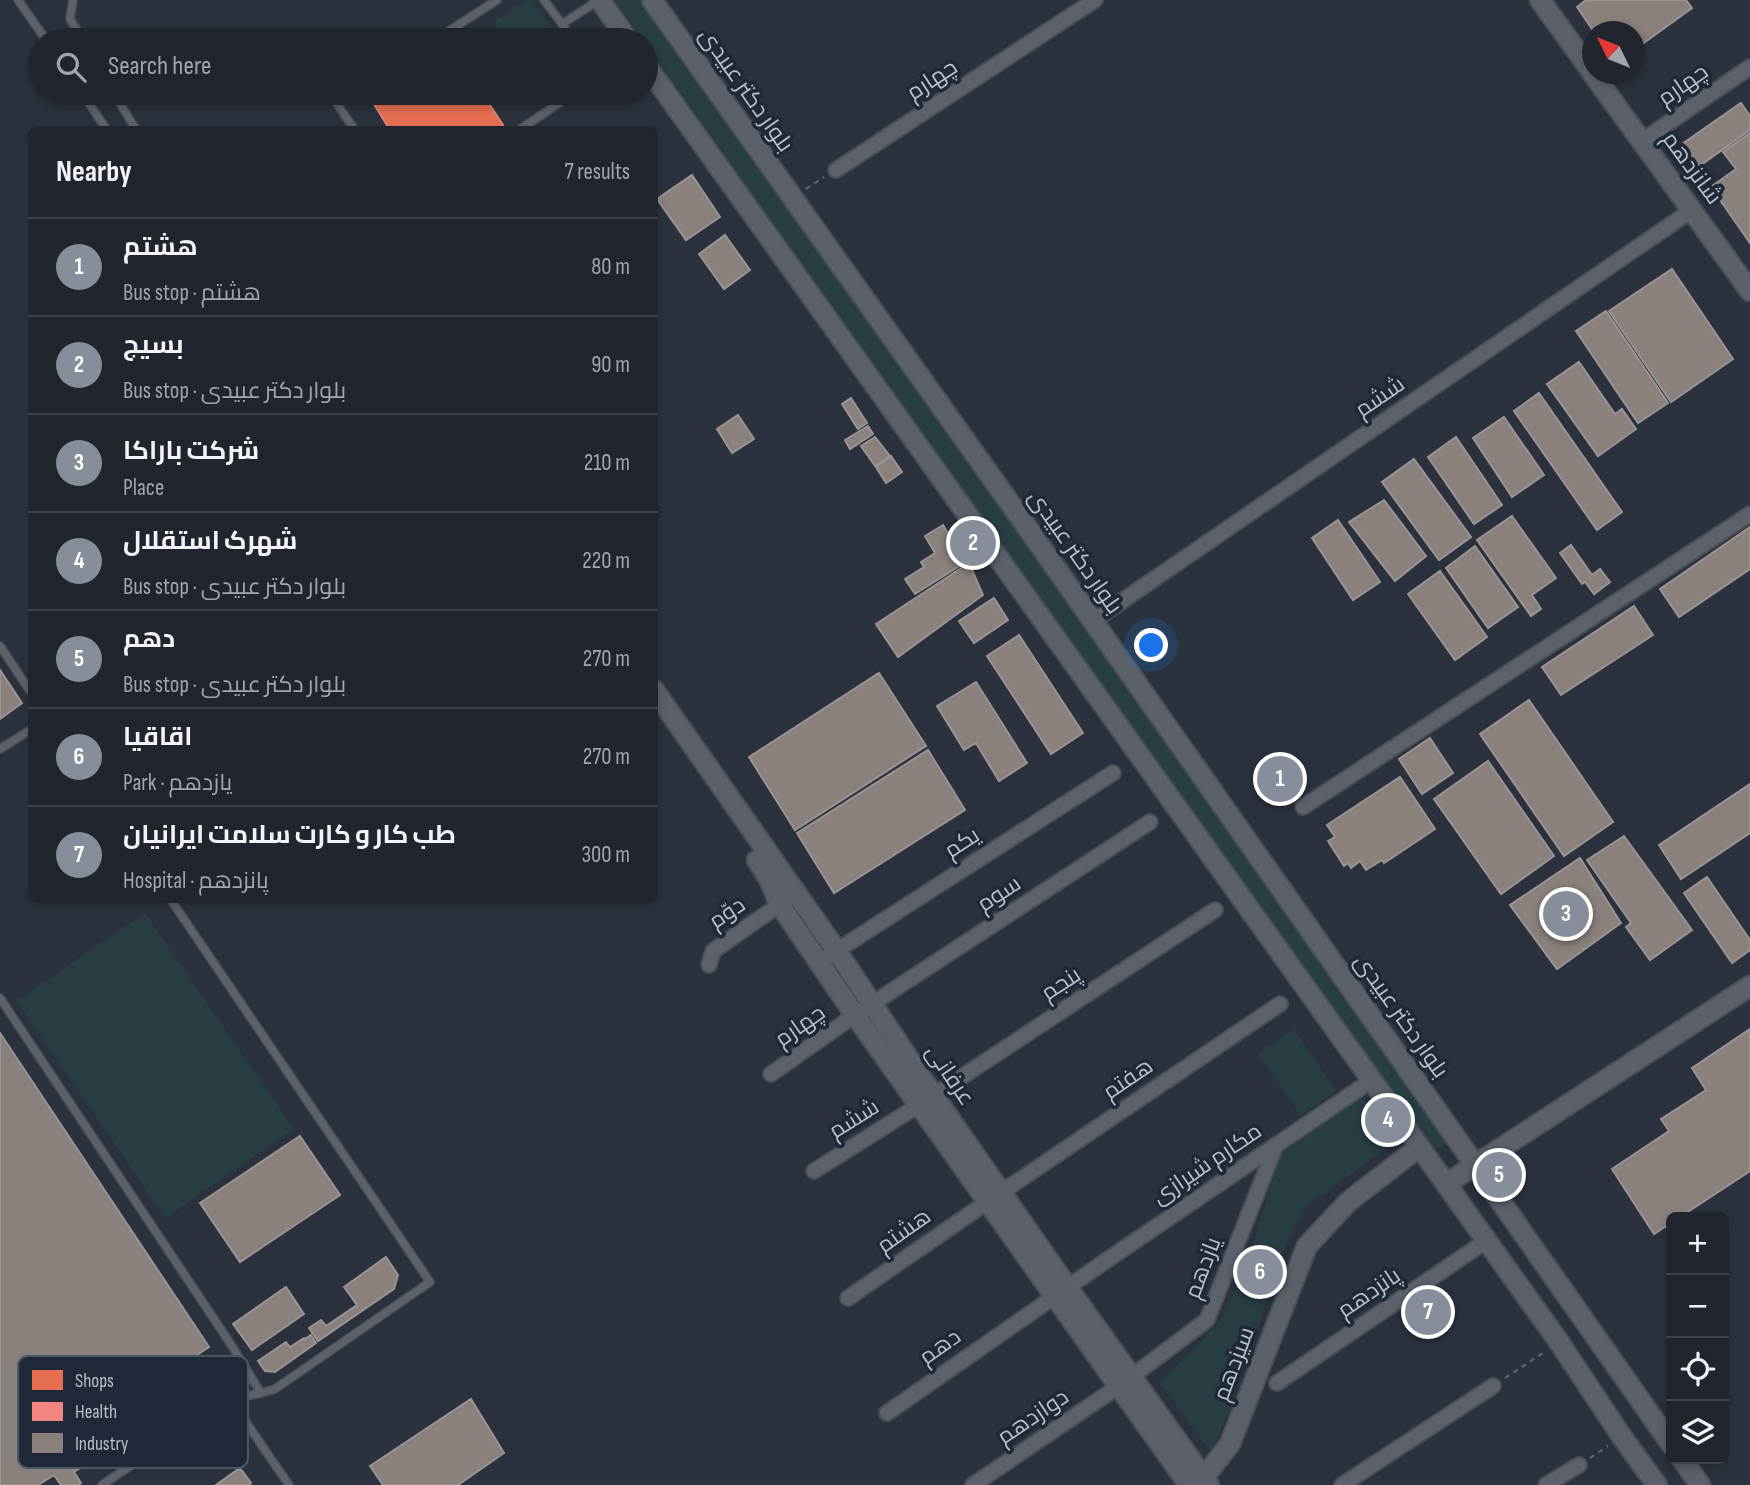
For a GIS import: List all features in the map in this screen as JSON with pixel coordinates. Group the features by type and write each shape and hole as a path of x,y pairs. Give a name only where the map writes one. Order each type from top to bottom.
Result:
{"main road":[{"path":"599,0 619,28"},
{"name":"بلوار دکتر عبیدی","path":"652,0 1093,621 1666,1437"},
{"name":"شانزدهم","path":"1541,0 1582,58"},
{"path":"658,82 1559,1342 1657,1485"},
{"name":"شانزدهم","path":"1601,84 1750,291"},
{"name":"عرفانی","path":"658,696 787,899 819,962 855,1015 926,1100 1199,1483"},
{"name":"عرفانی","path":"658,714 769,879 836,950 872,1004 926,1100"},
{"path":"1446,1184 1750,986"},
{"name":"سیزدهم","path":"1199,1483 1230,1444 1307,1246 1348,1202 1419,1147"},
{"path":"1685,1464 1700,1485"}],"street":[{"name":"چهارم","path":"836,170 1095,0"},
{"name":"چهارم","path":"1642,141 1750,67"},
{"name":"ششم","path":"1093,621 1692,210"},
{"path":"1303,807 1750,514"},
{"name":"یکم","path":"819,962 1113,773"},
{"name":"سوم","path":"855,1015 1150,822"},
{"name":"دوّم","path":"709,965 713,951 787,899"},
{"name":"پنجم","path":"926,1100 1215,910"},
{"name":"هفتم","path":"994,1197 1280,1004"},
{"name":"چهارم","path":"771,1074 855,1015"},
{"name":"مکارم شیرازی","path":"1061,1292 1372,1080"},
{"name":"ششم","path":"814,1171 926,1100"},
{"name":"یازدهم","path":"1126,1381 1207,1320 1276,1145"},
{"name":"هشتم","path":"848,1298 994,1197"},
{"name":"پانزدهم","path":"1277,1383 1486,1241"},
{"name":"دهم","path":"887,1413 1061,1292"},
{"name":"دوازدهم","path":"973,1485 1126,1381"},
{"path":"1342,1485 1493,1386"},
{"path":"1546,1485 1579,1465"}],"lane":[{"path":"18,0 38,28"},
{"path":"73,0 70,19 76,28"},
{"path":"454,28 497,0"},
{"path":"544,0 564,28"},
{"path":"562,24 599,0"},
{"path":"90,105 104,126"},
{"path":"121,105 134,126"},
{"path":"338,105 352,126"},
{"path":"525,126 556,105"},
{"path":"0,646 28,688"},
{"path":"0,749 28,732"},
{"path":"173,903 430,1282 275,1389 248,1396"},
{"path":"0,998 238,1356"},
{"path":"248,1372 261,1393"},
{"path":"248,1425 289,1485"},
{"path":"102,1485 127,1468"}],"path":[{"path":"793,197 836,170"},
{"path":"1493,1386 1559,1342"},
{"path":"1579,1465 1622,1437"}],"green space":[{"path":"526,0 532,0 551,28 498,28 494,22"},
{"path":"615,0 642,0 1447,1140 1442,1146 1430,1147 658,60 658,28 635,28"},
{"path":"145,913 294,1129 165,1218 17,1001"},
{"path":"1294,1029 1336,1091 1300,1115 1258,1053"},
{"path":"1362,1097 1394,1143 1305,1207 1288,1239 1227,1416 1211,1452 1159,1382 1220,1321 1249,1260 1275,1170 1283,1152"}],"building: Shops":[{"path":"374,105 490,105 503,125 502,126 388,126"}],"building: Health":[{"path":"1423,1288 1448,1324 1432,1335 1408,1299"}],"building: Industry":[{"path":"1586,0 1686,0 1692,8 1645,42 1645,21 1587,21 1577,7"},
{"path":"1741,103 1750,116 1750,130 1698,167 1682,144"},
{"path":"1750,133 1750,243 1711,187 1736,169 1723,152"},
{"path":"692,175 720,217 686,240 658,198"},
{"path":"725,235 750,270 724,289 699,254"},
{"path":"1672,269 1733,359 1671,402 1609,311"},
{"path":"1606,311 1668,403 1638,423 1576,331"},
{"path":"1579,362 1615,414 1622,409 1636,429 1598,456 1547,384"},
{"path":"1539,393 1622,512 1597,530 1514,411"},
{"path":"851,398 867,423 858,429 842,404"},
{"path":"738,415 754,439 732,453 717,429"},
{"path":"1504,417 1544,475 1512,497 1473,438"},
{"path":"868,426 873,434 850,449 845,440"},
{"path":"875,437 890,456 875,466 861,446"},
{"path":"1456,437 1502,505 1474,524 1428,457"},
{"path":"891,456 902,472 886,483 876,467"},
{"path":"1414,459 1471,537 1439,560 1382,482"},
{"path":"1384,500 1426,556 1395,581 1349,522"},
{"path":"1512,516 1556,578 1532,595 1541,609 1531,616 1477,540"},
{"path":"1338,520 1380,582 1353,600 1312,538"},
{"path":"943,525 966,562 915,594 905,579 924,567 921,562 935,553 925,536"},
{"path":"1750,527 1750,569 1679,617 1660,589"},
{"path":"1571,545 1592,575 1600,569 1610,582 1594,594 1585,582 1582,584 1560,553"},
{"path":"1475,546 1518,607 1488,628 1446,568"},
{"path":"969,563 983,595 898,657 876,624"},
{"path":"1440,571 1487,637 1455,660 1408,594"},
{"path":"994,598 1008,620 974,643 959,621"},
{"path":"1634,606 1653,635 1561,695 1542,667"},
{"path":"1019,635 1083,733 1051,754 987,656"},
{"path":"0,670 22,703 0,719"},
{"path":"879,673 926,746 795,830 749,757"},
{"path":"976,682 1027,763 999,781 976,743 964,750 937,706"},
{"path":"1529,700 1613,822 1564,856 1480,734"},
{"path":"1430,738 1453,773 1422,794 1399,759"},
{"path":"928,750 965,810 834,893 797,833"},
{"path":"1488,761 1554,856 1501,894 1434,799"},
{"path":"1400,777 1435,829 1384,863 1382,860 1366,870 1360,861 1351,868 1348,863 1344,866 1328,841 1335,837 1327,825"},
{"path":"1750,784 1750,833 1681,879 1659,845"},
{"path":"1624,836 1692,930 1650,960 1626,927 1631,923 1587,860"},
{"path":"1580,858 1621,923 1557,969 1510,905"},
{"path":"1707,877 1750,940 1750,950 1732,963 1684,893"},
{"path":"1750,1029 1750,1171 1688,1212 1666,1212 1666,1226 1654,1234 1612,1169 1669,1131 1661,1119 1706,1090 1692,1068"},
{"path":"0,1033 209,1347 198,1356 18,1356 18,1468 80,1468 74,1472 81,1483 61,1485 54,1475 38,1485 0,1485"},
{"path":"300,1136 340,1195 240,1262 200,1203"},
{"path":"386,1257 398,1275 394,1289 318,1341 309,1328 321,1320 326,1326 357,1305 344,1287"},
{"path":"286,1287 304,1314 252,1350 233,1324"},
{"path":"311,1335 316,1343 275,1372 265,1371 258,1361 286,1342 290,1347"},
{"path":"471,1399 504,1453 458,1485 383,1485 370,1466"},
{"path":"240,1468 251,1483 249,1485 216,1485"}],"place":[{"name":"بسیج","path":"973,543"},
{"name":"هشتم","path":"1280,779"},
{"name":"شرکت باراکا","path":"1566,914"},
{"name":"شهرک استقلال","path":"1388,1120"},
{"name":"دهم","path":"1499,1175"},
{"name":"اقاقیا","path":"1260,1272"},
{"name":"طب کار و کارت سلامت ایرانیان","path":"1428,1312"}]}
